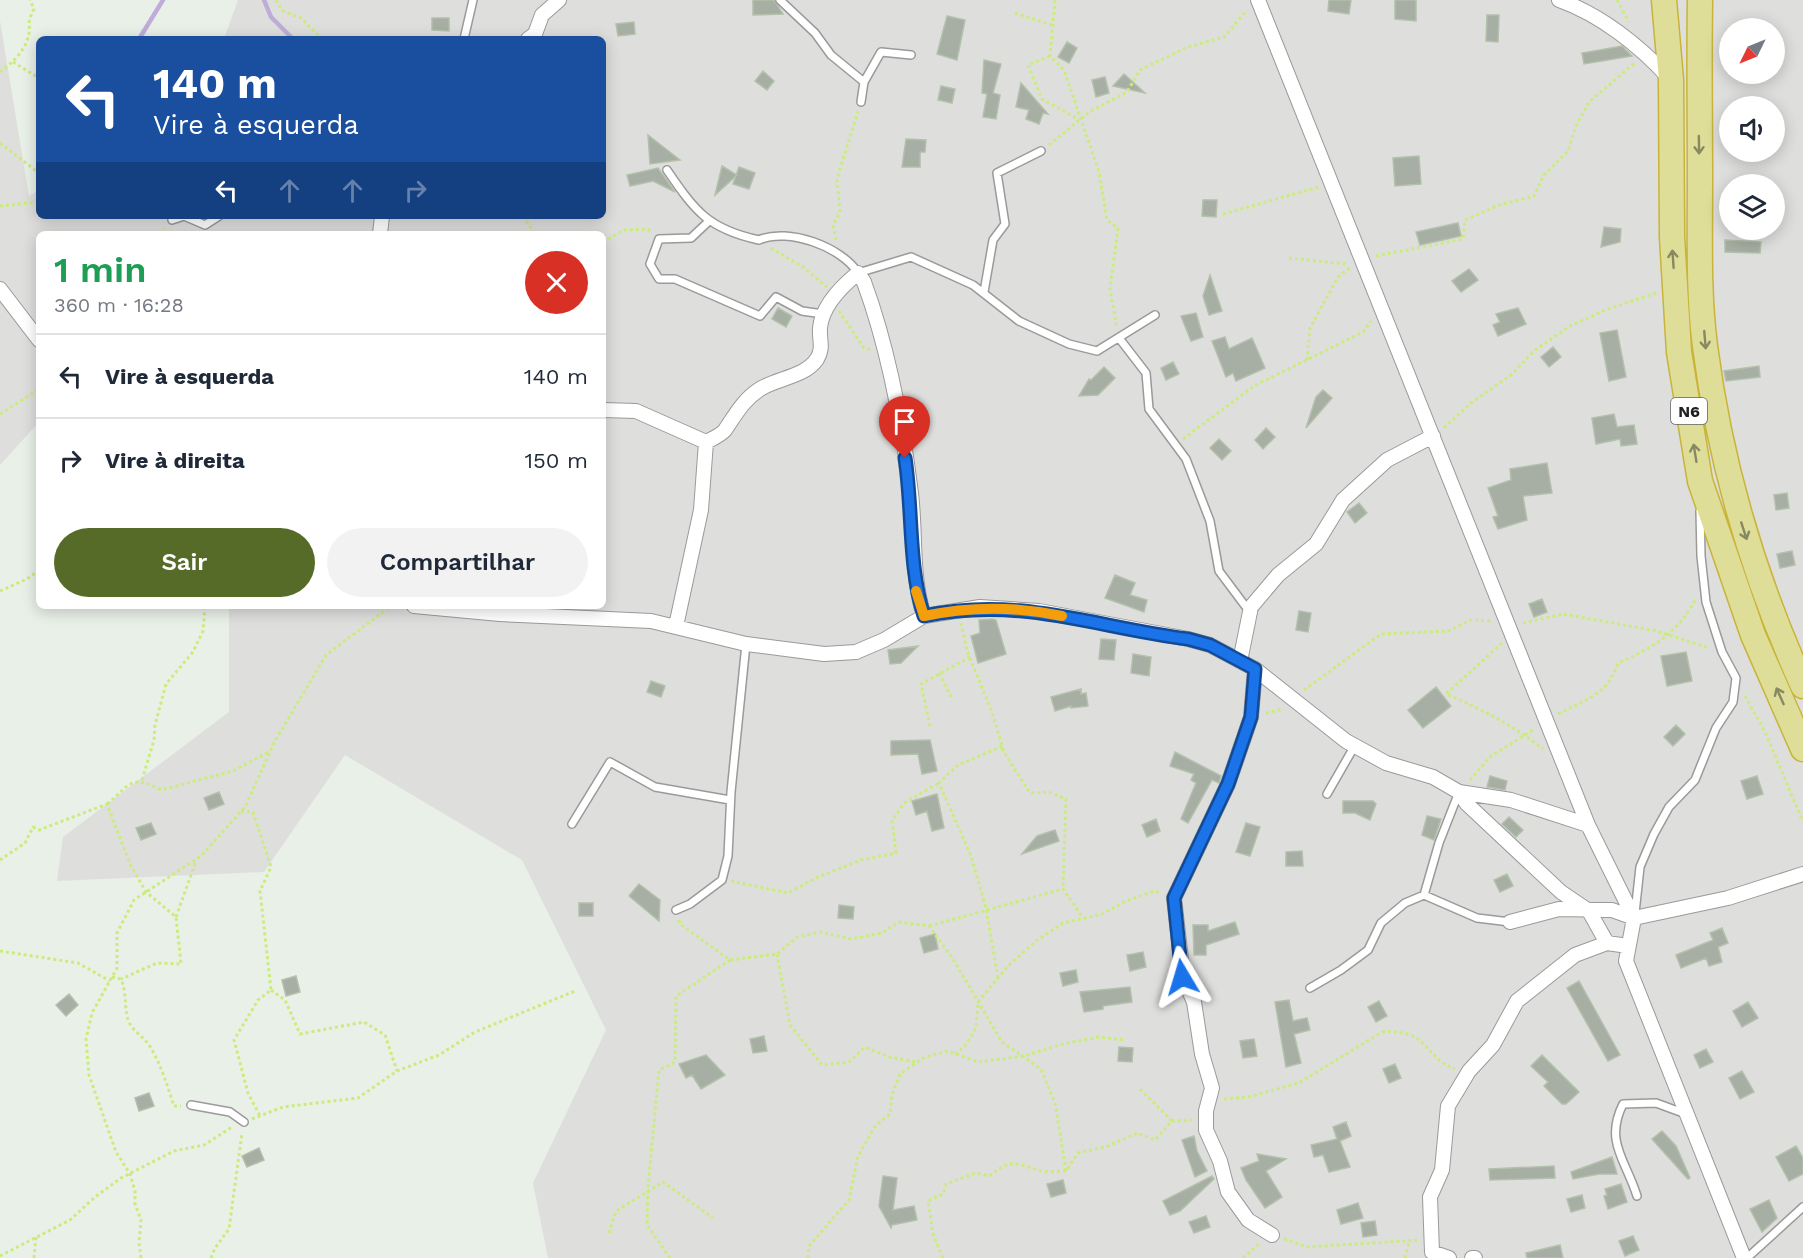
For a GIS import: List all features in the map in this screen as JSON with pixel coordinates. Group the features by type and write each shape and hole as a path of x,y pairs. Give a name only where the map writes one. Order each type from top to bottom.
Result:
{"highway":[{"path":"1657,53 1664,0"},
{"name":"N6","path":"1670,0 1657,53 1671,80 1672,237 1679,352 1700,481 1753,635 1803,749"},
{"name":"N6","path":"1700,0 1698,87 1700,274 1705,344 1713,400 1741,521 1761,582 1803,686"},
{"path":"1698,87 1711,0"}],"street":[{"path":"532,36 542,15 559,0"},
{"path":"1559,0 1580,7 1657,53"},
{"path":"1254,4 1332,183 1588,825 1634,918 1626,961 1746,1258"},
{"path":"706,442 724,432 744,401 763,387 793,376 816,361 822,345 820,330 823,315 845,284 858,273 864,282 888,355 911,495 916,592 924,616"},
{"path":"0,289 36,335"},
{"path":"606,410 636,411 706,442"},
{"path":"1240,661 1251,607 1278,575 1316,544 1343,500 1387,460 1433,436"},
{"path":"676,626 701,510 706,442"},
{"path":"469,609 651,621 746,644 824,654 856,652 884,640 924,616 958,609 999,608 1039,611 1188,639 1210,645 1255,669 1354,747 1386,763 1433,777 1459,792 1510,800 1588,825"},
{"path":"1255,669 1251,717 1228,784 1174,898 1182,977 1194,1002 1203,1054 1212,1088 1206,1130 1220,1161 1228,1192 1248,1220 1272,1235"},
{"path":"1459,792 1467,804 1561,892 1588,911 1607,943"},
{"path":"1510,922 1559,909 1612,910 1634,918 1728,898 1803,874"},
{"path":"1449,1258 1432,1252 1430,1197 1442,1170 1448,1106 1468,1071 1493,1045 1517,1000 1575,956 1607,943 1628,946"}],"lane":[{"path":"465,36 473,0"},
{"path":"780,0 815,33 831,55 864,82"},
{"path":"861,102 864,82 881,52 911,55"},
{"path":"984,292 993,240 1005,224 998,172 1041,152"},
{"path":"667,170 688,202 708,222 744,237 759,240 770,235 813,243 838,253 858,273 910,257 984,292 1019,321 1069,344 1096,351 1155,315"},
{"path":"191,219 205,225 214,219"},
{"path":"708,222 691,238 659,239 650,264 659,279 675,279 760,316 776,297 802,312 823,315"},
{"path":"1119,338 1146,373 1149,409 1185,459 1210,521 1219,570 1250,613"},
{"path":"1634,918 1640,867 1654,834 1669,807 1695,780 1716,728 1733,702 1736,678 1722,652 1706,603 1700,481"},
{"path":"675,910 690,904 722,880 728,856 730,800 746,644"},
{"path":"1327,794 1354,747"},
{"path":"572,824 610,762 655,787 730,800"},
{"path":"1424,895 1439,843 1459,792"},
{"path":"1310,988 1341,970 1368,950 1381,923 1405,903 1424,895 1478,918 1510,922"},
{"path":"1636,1196 1617,1150 1615,1121 1623,1104 1656,1103 1686,1114"},
{"path":"191,1105 230,1112 244,1122"},
{"path":"1746,1258 1803,1207"}],"path":[{"path":"0,72 13,62 29,37 27,22 34,9 30,0"},
{"path":"276,0 283,11 301,18 319,36"},
{"path":"1050,56 1055,0"},
{"path":"1041,152 1079,120 1127,92 1140,70 1188,47 1224,37 1254,4"},
{"path":"1015,14 1054,26"},
{"path":"1362,259 1463,239 1466,220 1500,205 1534,196 1544,176 1568,151 1576,126 1589,102 1627,71 1657,53"},
{"path":"1050,56 1064,70 1079,120 1099,172 1107,220 1118,228 1110,289 1119,338"},
{"path":"1050,56 1028,65 1042,99 1079,120"},
{"path":"13,62 36,76"},
{"path":"838,253 833,225 840,212 837,179 861,102"},
{"path":"0,143 36,171"},
{"path":"1223,214 1332,183"},
{"path":"0,206 36,202"},
{"path":"606,240 624,230 648,229 659,239"},
{"path":"1289,258 1355,264 1338,277 1310,328 1307,360"},
{"path":"1433,436 1471,403 1511,375 1535,350 1570,326 1649,294 1676,292"},
{"path":"1175,445 1254,386 1363,332 1382,308"},
{"path":"0,414 36,391"},
{"path":"0,591 27,579 36,572"},
{"path":"1618,663 1642,653 1669,635 1689,612 1704,582"},
{"path":"142,780 154,740 155,725 166,684 193,652 203,631 205,609"},
{"path":"141,1258 139,1243 141,1220 135,1204 135,1191 130,1174 117,1152 88,1075 86,1039 92,1013 117,968 117,933 134,900 196,859 241,812 270,751 326,655 387,609"},
{"path":"958,609 970,657 1003,746 1030,793 1049,792 1066,799 1063,822 1066,829 1063,889 1083,918"},
{"path":"1251,717 1299,705 1300,696 1308,685 1381,634 1449,631 1471,620 1509,628 1563,614 1669,635 1722,652"},
{"path":"1509,628 1474,671 1446,694 1486,711 1525,735 1566,768"},
{"path":"930,726 921,684 970,657"},
{"path":"939,673 953,700"},
{"path":"1736,678 1766,734 1803,822"},
{"path":"722,880 788,892 861,860 896,853 892,821 904,803 939,783 958,765 1003,746"},
{"path":"0,860 25,843 33,827 39,830 106,804 134,782 142,780 161,790 233,771 270,751"},
{"path":"939,783 971,856 986,909 998,978"},
{"path":"106,804 130,864 146,892 176,917"},
{"path":"241,812 253,812 271,867 260,891 271,990 285,1000 300,1034 364,1022 385,1035 398,1071"},
{"path":"0,951 78,963 111,979 121,979 157,963 181,964 176,917 196,859"},
{"path":"670,1258 647,1225 659,1070 675,1062 676,996 730,960 777,954 797,937 820,932 850,939 882,933 899,922 929,926 1063,889"},
{"path":"955,1054 965,1046 976,1028 978,1002 998,978 1035,942 1063,923 1102,914 1126,901 1154,891 1174,898"},
{"path":"675,910 680,924 730,960"},
{"path":"929,926 942,942 1002,1042 1041,1070 1055,1103 1066,1171"},
{"path":"777,954 790,1025 822,1065 849,1062 865,1047 889,1057 918,1062"},
{"path":"121,979 126,991 128,1019 134,1030 147,1042 161,1067 174,1106 191,1105"},
{"path":"260,1116 248,1093 234,1040 258,1000 271,990"},
{"path":"0,1256 70,1220 95,1197 130,1174 174,1151 204,1145 244,1122 283,1107 358,1098 398,1071 439,1054 476,1032 575,991"},
{"path":"1209,1098 1248,1097 1299,1083 1382,1032 1414,1035 1452,1068 1468,1071"},
{"path":"808,1258 809,1246 849,1200 858,1156 876,1125 890,1114 892,1095 900,1074 918,1062 948,1051 978,1062 1024,1056 1063,1044 1099,1037 1124,1040"},
{"path":"1140,1089 1172,1121"},
{"path":"1066,1171 1078,1153 1108,1146 1137,1133 1155,1140 1172,1121 1206,1120"},
{"path":"211,1258 215,1248 229,1229 237,1158 244,1122"},
{"path":"943,1258 933,1234 928,1201 943,1194 946,1184 976,1173 989,1176 1005,1164 1023,1163 1039,1171 1066,1171"},
{"path":"609,1233 616,1210 663,1182 713,1218"},
{"path":"1242,1258 1272,1235 1307,1247 1430,1239"},
{"path":"34,1258 36,1238"},
{"path":"1405,1258 1409,1242"}],"shaded area":[{"path":"238,0 1803,0 1803,1258 548,1258 533,1183 606,1030 522,860 345,755 264,872 57,881 63,837 229,712 229,609 606,609 606,231 36,231 36,425 0,465 0,21 29,196 36,192 36,219 606,219 606,36 225,36"}],"building":[{"path":"753,0 774,0 783,14 753,15"},
{"path":"1329,0 1351,0 1349,14 1328,11"},
{"path":"1395,0 1416,0 1416,21 1395,19"},
{"path":"1487,15 1499,15 1498,42 1486,41"},
{"path":"947,16 965,20 957,60 937,54"},
{"path":"432,18 449,18 449,31 432,30"},
{"path":"634,22 635,34 618,36 616,24"},
{"path":"1067,42 1077,48 1069,63 1058,57"},
{"path":"1622,46 1632,56 1584,64 1582,53"},
{"path":"984,60 1001,64 993,93 1000,95 996,119 983,117 987,94 982,93"},
{"path":"763,71 774,81 767,90 755,81"},
{"path":"1124,74 1145,93 1113,86"},
{"path":"1105,77 1109,93 1096,97 1092,80"},
{"path":"1021,83 1048,114 1043,113 1039,124 1026,119 1029,110 1016,107"},
{"path":"941,86 955,89 952,103 938,100"},
{"path":"648,135 680,160 650,164"},
{"path":"906,139 926,140 925,152 920,152 920,167 902,167"},
{"path":"1419,156 1421,184 1395,186 1393,158"},
{"path":"722,166 737,175 715,195"},
{"path":"739,167 755,173 749,189 733,184"},
{"path":"658,168 675,192 653,181 630,186 627,175"},
{"path":"1203,200 1217,200 1216,217 1202,216"},
{"path":"1458,223 1461,236 1420,245 1416,232"},
{"path":"1604,227 1621,229 1620,242 1601,247"},
{"path":"1725,240 1761,242 1760,253 1725,252"},
{"path":"1469,269 1478,280 1461,292 1452,281"},
{"path":"1210,275 1222,311 1209,315 1203,296"},
{"path":"778,308 792,316 786,327 772,319"},
{"path":"1518,308 1526,324 1498,336 1493,325 1500,322 1496,314"},
{"path":"1196,313 1203,337 1191,341 1181,316"},
{"path":"1617,330 1626,377 1609,381 1600,333"},
{"path":"1225,337 1229,349 1252,338 1265,368 1236,381 1233,373 1226,377 1212,341"},
{"path":"1553,347 1561,357 1549,367 1541,357"},
{"path":"1173,362 1179,374 1166,380 1161,368"},
{"path":"1759,366 1760,377 1726,381 1724,371"},
{"path":"1104,367 1115,378 1098,395 1079,396 1089,379 1091,380"},
{"path":"1323,390 1332,398 1306,428 1316,397"},
{"path":"1614,414 1617,427 1634,425 1637,444 1621,446 1620,439 1596,444 1592,418"},
{"path":"1266,428 1275,437 1263,449 1255,440"},
{"path":"1219,439 1231,451 1222,460 1210,448"},
{"path":"1547,463 1552,493 1523,496 1527,520 1498,529 1493,517 1498,516 1488,488 1511,480 1510,469"},
{"path":"1787,493 1789,508 1776,510 1774,495"},
{"path":"1359,503 1367,513 1355,523 1347,512"},
{"path":"1792,551 1795,565 1780,568 1777,554"},
{"path":"1115,575 1135,583 1130,595 1147,600 1144,612 1105,598"},
{"path":"1542,599 1547,612 1534,617 1529,604"},
{"path":"1299,611 1311,613 1308,632 1296,630"},
{"path":"979,620 996,620 1006,654 978,663 971,636 980,633"},
{"path":"1101,639 1116,640 1114,660 1099,659"},
{"path":"918,646 901,663 890,664 888,650"},
{"path":"1686,652 1692,681 1667,686 1661,656"},
{"path":"1133,654 1151,657 1149,676 1131,673"},
{"path":"651,681 665,686 661,697 647,692"},
{"path":"1436,687 1451,706 1423,728 1408,710"},
{"path":"1081,689 1081,694 1086,693 1088,706 1071,708 1071,706 1055,711 1051,697"},
{"path":"1676,725 1685,734 1673,746 1664,737"},
{"path":"930,740 937,771 922,774 918,754 891,755 891,741"},
{"path":"1175,752 1221,776 1219,783 1212,780 1188,823 1181,819 1196,783 1191,780 1194,774 1170,766"},
{"path":"1490,776 1507,781 1505,790 1487,787"},
{"path":"1757,776 1763,794 1747,799 1741,781"},
{"path":"219,792 224,804 209,810 204,798"},
{"path":"937,794 944,828 932,831 927,811 916,815 912,801"},
{"path":"1343,801 1373,801 1376,804 1370,820 1355,813 1343,813"},
{"path":"1427,816 1441,819 1434,840 1422,835"},
{"path":"1509,817 1523,830 1516,837 1502,824"},
{"path":"1156,819 1160,831 1147,837 1142,825"},
{"path":"151,823 156,834 141,840 136,828"},
{"path":"1246,823 1260,827 1250,856 1236,852"},
{"path":"1055,830 1059,841 1022,854 1037,836"},
{"path":"1302,851 1303,866 1286,866 1286,852"},
{"path":"1507,874 1513,886 1500,892 1494,880"},
{"path":"639,884 660,900 659,921 629,896"},
{"path":"579,903 593,903 593,916 579,916"},
{"path":"839,905 854,907 853,919 838,918"},
{"path":"1235,922 1239,934 1206,945 1206,955 1194,955 1193,925 1208,925 1208,931"},
{"path":"1722,928 1728,943 1718,947 1722,962 1709,966 1706,958 1681,968 1676,955 1713,940 1710,933"},
{"path":"935,934 938,949 924,953 920,938"},
{"path":"1143,952 1146,967 1130,971 1127,955"},
{"path":"1076,970 1078,982 1063,986 1060,973"},
{"path":"296,976 300,992 286,996 282,980"},
{"path":"1579,981 1620,1055 1608,1061 1567,988"},
{"path":"1130,987 1132,1002 1103,1006 1103,1009 1084,1012 1080,992"},
{"path":"69,994 78,1005 66,1016 56,1005"},
{"path":"1289,1000 1293,1021 1307,1018 1310,1030 1294,1034 1301,1063 1286,1067 1275,1002"},
{"path":"1379,1001 1387,1016 1376,1022 1368,1007"},
{"path":"1748,1002 1758,1018 1742,1027 1733,1011"},
{"path":"764,1036 767,1051 753,1053 750,1039"},
{"path":"1254,1039 1257,1056 1243,1058 1240,1041"},
{"path":"1119,1047 1133,1048 1132,1062 1118,1061"},
{"path":"1706,1049 1713,1062 1700,1068 1694,1055"},
{"path":"706,1055 725,1075 701,1089 692,1075 686,1078 679,1064"},
{"path":"1542,1055 1579,1092 1566,1104 1562,1104 1544,1086 1548,1082 1531,1066"},
{"path":"1395,1064 1401,1078 1389,1083 1383,1069"},
{"path":"1742,1071 1754,1092 1740,1099 1729,1078"},
{"path":"149,1093 154,1106 139,1111 135,1098"},
{"path":"1346,1122 1351,1136 1340,1141 1350,1167 1329,1172 1323,1155 1314,1157 1311,1145 1337,1139 1333,1127"},
{"path":"1662,1131 1676,1146 1690,1178 1688,1179 1652,1139"},
{"path":"1194,1136 1197,1151 1207,1171 1195,1177 1182,1140"},
{"path":"1796,1146 1803,1158 1803,1174 1789,1181 1776,1157"},
{"path":"259,1148 264,1160 247,1167 242,1156"},
{"path":"1257,1154 1286,1159 1266,1171 1282,1197 1265,1208 1246,1180 1241,1168 1259,1161"},
{"path":"1612,1157 1617,1174 1599,1174 1573,1179 1571,1172"},
{"path":"1554,1166 1555,1178 1490,1180 1489,1169"},
{"path":"883,1176 897,1178 893,1210 914,1206 917,1220 892,1225 891,1228 879,1206"},
{"path":"1212,1176 1214,1179 1180,1211 1170,1215 1163,1201"},
{"path":"1063,1180 1066,1193 1051,1197 1047,1184"},
{"path":"1621,1184 1627,1202 1608,1209 1604,1196 1607,1195 1605,1189"},
{"path":"1582,1195 1585,1208 1571,1212 1567,1199"},
{"path":"1769,1200 1777,1218 1762,1232 1750,1209"},
{"path":"1358,1203 1363,1218 1341,1224 1337,1210"},
{"path":"1206,1216 1210,1227 1194,1233 1189,1222"},
{"path":"1375,1221 1377,1235 1363,1237 1361,1223"},
{"path":"1633,1236 1639,1250 1625,1256 1619,1241"},
{"path":"1560,1245 1563,1258 1527,1258 1526,1253"}],"waterway":[{"path":"141,36 163,0"},
{"path":"264,0 271,17 290,36"}],"slow traffic":[{"path":"916,591 924,616 980,607 1039,611 1062,616"}],"route":[{"path":"905,458 911,495 916,592 924,616 980,607 1039,611 1155,635 1188,639 1210,645 1255,669 1251,717 1228,784 1174,898 1182,977"}]}
